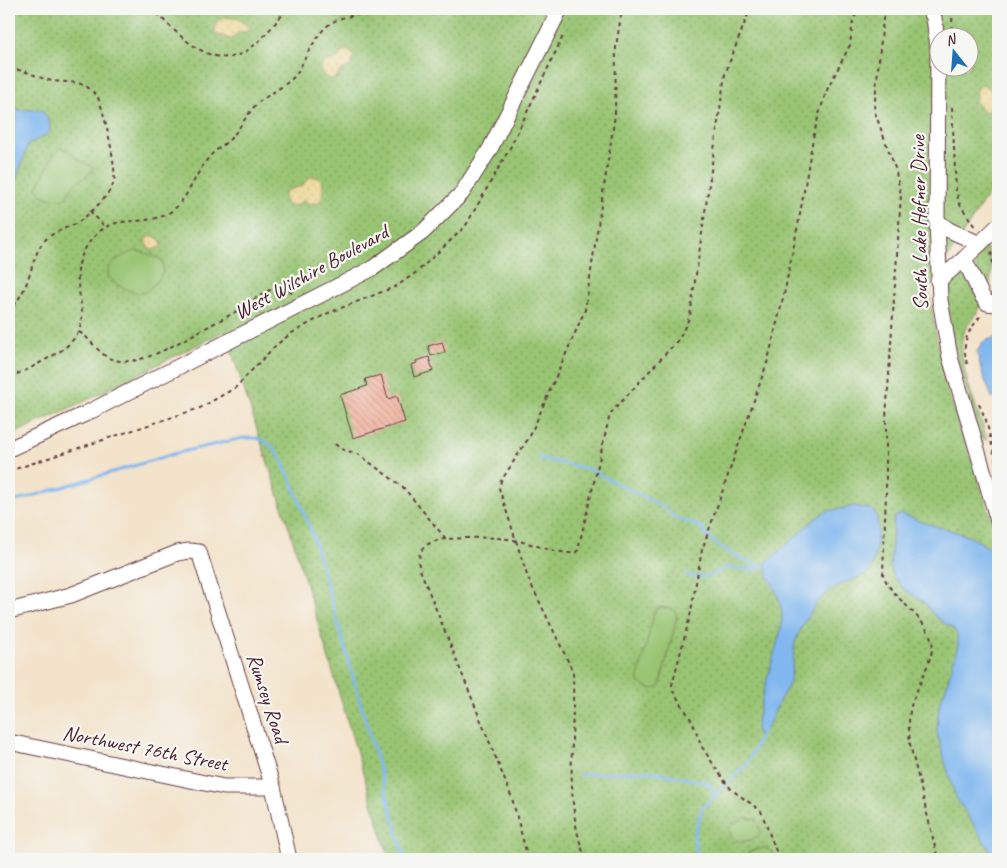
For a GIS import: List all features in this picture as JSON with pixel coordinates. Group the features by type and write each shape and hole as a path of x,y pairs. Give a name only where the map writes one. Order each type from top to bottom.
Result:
{"street":[{"name":"West Wilshire Boulevard","path":"9,449 85,414 297,308 373,268 423,232 462,192 490,150 560,9"},
{"name":"South Lake Hefner Drive","path":"930,9 934,18 938,47 937,221 938,280 941,308 950,357 998,520"},
{"path":"937,221 949,230 983,241"},
{"path":"938,280 964,259 998,226"},
{"path":"964,259 982,296 987,302 996,304 998,302"},
{"name":"Rumsey Road","path":"9,611 71,595 177,553 189,550 198,552 274,786 289,859"},
{"name":"Northwest 76th Street","path":"9,742 224,787 274,786"}],"path":[{"path":"150,9 190,44 207,54 227,59 241,54 262,39 287,9"},
{"path":"9,376 23,373 54,356 70,344 79,332 82,325 83,308 77,271 81,255 91,241 105,227 114,222 147,219 164,215 174,208 210,156 232,137 258,103 296,75 324,28 337,20 352,15 388,14 412,9"},
{"path":"586,859 581,848 573,807 573,674 528,578 499,488 501,481 530,436 585,310 615,115 616,48 622,9"},
{"path":"528,859 512,798 419,567 418,559 421,551 429,542 446,539 494,537 516,540 561,552 575,553 578,550 610,414 679,339 686,328 690,316 725,74 750,9"},
{"path":"779,859 761,811 732,790 722,779 702,747 692,721 673,691 672,685 690,616 702,550 768,360 785,290 813,138 821,107 827,90 850,45 853,20 859,9"},
{"path":"884,9 874,110 895,168 901,194 886,418 883,574 886,583 921,622 933,646 930,660 918,684 910,708 908,726 910,744 938,859"},
{"path":"952,28 953,9"},
{"path":"9,70 18,68 49,80 86,86 96,96 110,139 114,163 114,181 107,195 78,222 56,231 43,242 35,256 29,278 18,300 9,312"},
{"path":"952,101 956,190 959,203 993,256 995,276 993,287"},
{"path":"90,211 105,227"},
{"path":"79,332 87,336 99,351 114,360 133,361 158,354 236,312 268,290 282,286 288,288 292,292 297,308"},
{"path":"9,471 200,408 235,388 285,338 326,314 364,300"},
{"path":"967,366 964,352 965,341 982,314"},
{"path":"976,396 986,420 993,451"},
{"path":"335,444 341,449 358,454 404,487 446,539"}],"green space":[{"path":"9,9 998,9 998,179 928,288 945,383 998,537 998,859 389,859 291,534 225,331 85,401 9,436"},
{"path":"998,45 998,103 996,93 997,74 993,54"},
{"path":"61,148 67,150 93,169 72,187 66,198 53,199 45,197 37,188 51,159"},
{"path":"986,247 991,270 987,293 976,268 980,254"},
{"path":"135,251 156,257 162,260 163,263 163,271 159,278 148,290 142,293 132,291 117,284 110,279 108,274 111,265 115,261"},
{"path":"965,276 982,304 965,330 962,341 962,355 964,369 987,440 981,438 954,347 947,297 955,279"},
{"path":"661,607 675,610 677,617 660,685 658,688 650,689 640,683 638,678 655,610"},
{"path":"745,818 756,819 761,832 748,840 733,840 729,829 731,825"},
{"path":"765,848 771,851 773,859 743,859 749,852"}],"sand":[{"path":"226,17 239,19 249,27 249,31 238,33 233,39 215,34 215,27 218,21"},
{"path":"344,50 349,51 354,56 351,66 340,71 336,78 328,79 322,73 321,67 324,62 336,59"},
{"path":"983,85 990,89 993,97 992,105 986,112 980,108 975,100 978,87"},
{"path":"310,177 318,177 323,182 322,198 318,203 310,204 304,200 296,205 289,206 285,201 284,195 288,190 302,186"},
{"path":"150,236 160,240 162,246 150,250 146,244 146,238"}],"water":[{"path":"9,110 42,110 49,121 50,132 28,145 13,189 9,190"},
{"path":"998,336 998,399 992,397 982,373 977,352 983,342"},
{"path":"856,506 873,510 877,517 876,551 871,569 867,574 832,588 816,604 801,628 795,642 789,685 767,728 757,735 758,716 782,620 780,601 768,575 766,563 815,519 827,511"},
{"path":"900,514 973,538 991,550 998,558 998,859 991,852 957,799 952,786 937,733 940,700 945,691 958,645 957,634 953,628 942,622 932,613 925,603 905,590 893,576 890,566 894,518"}],"building":[{"path":"442,342 445,352 431,356 428,346"},
{"path":"429,357 433,371 414,377 411,365 417,363 416,361"},
{"path":"381,375 388,399 397,396 405,422 353,438 340,395 367,386 365,379"}],"waterway":[{"path":"9,503 177,453 243,438 257,438 268,443 278,453 313,536 405,859"},
{"path":"539,458 589,469 665,508 676,518 701,527 711,540 736,556 761,566"},
{"path":"686,574 694,577 710,576 727,567 754,570 765,566"},
{"path":"702,859 697,854 694,837 702,808 748,763 764,728"},
{"path":"579,775 636,771 655,772 703,782 710,785 716,795"},
{"path":"682,859 697,854"}]}
